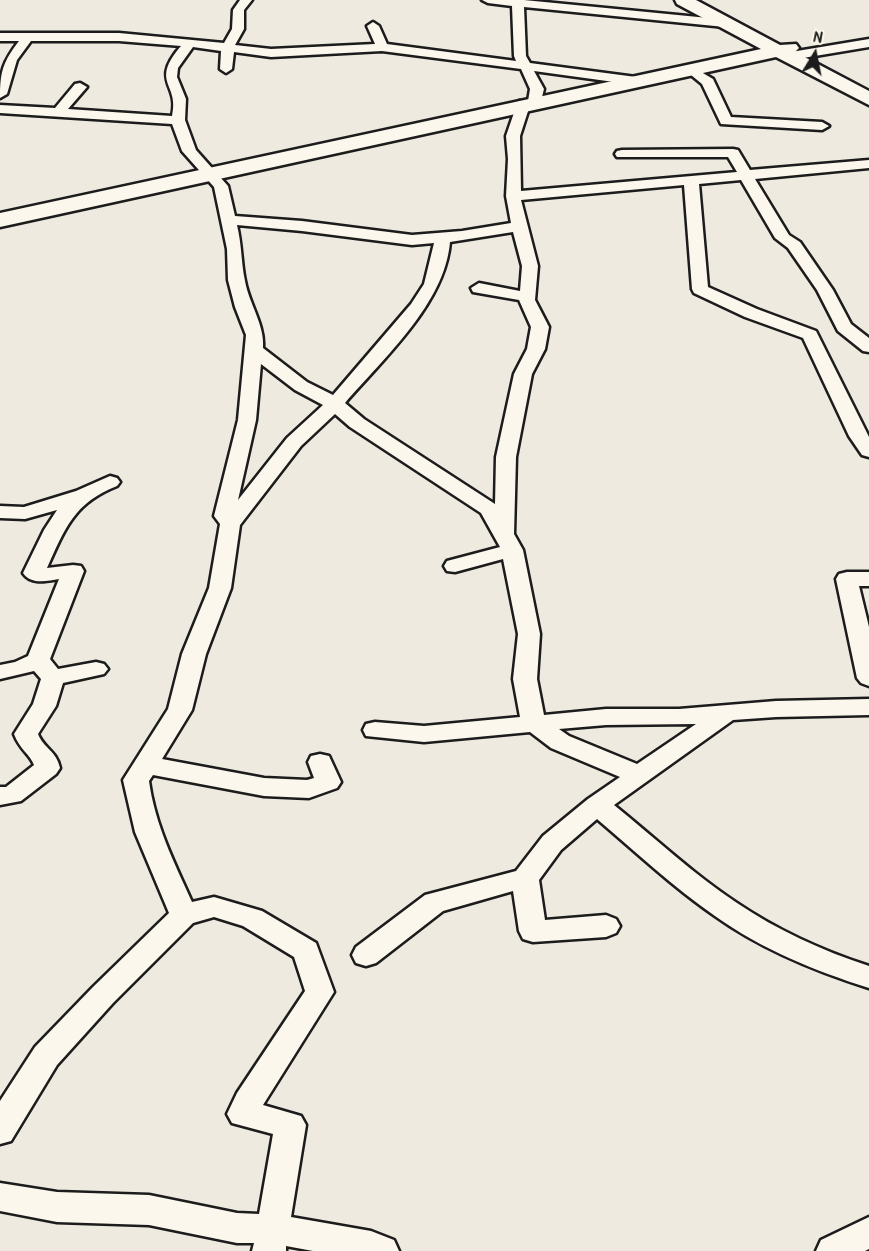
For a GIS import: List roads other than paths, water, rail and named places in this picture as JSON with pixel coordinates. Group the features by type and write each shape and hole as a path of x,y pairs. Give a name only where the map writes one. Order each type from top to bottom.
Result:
{"street":[{"path":"226,69 228,47 238,29 237,8 246,0"},
{"path":"488,0 725,23"},
{"path":"683,0 725,23 869,90"},
{"path":"696,0 869,99"},
{"path":"518,2 520,56 537,89 513,136 515,159 513,196 518,226 530,266 526,297 540,327 536,349 523,374 506,457 508,544 529,634 525,679 533,722 560,742 639,775"},
{"path":"373,26 382,47"},
{"path":"0,37 26,39 119,37 272,53 382,47 636,81"},
{"path":"0,94 6,60 26,39"},
{"path":"190,43 175,58 171,69 173,87 181,100 182,110 178,120 189,151 221,186 235,249 236,280 243,307 255,335 247,420 224,516 230,524"},
{"path":"0,220 636,81 790,52 869,43"},
{"path":"691,70 708,82 726,121 822,126"},
{"path":"59,112 80,87"},
{"path":"0,109 178,120"},
{"path":"622,154 733,153 783,238 794,245 825,290 844,327 869,347"},
{"path":"513,196 869,164"},
{"path":"691,180 700,289 751,313 810,335 859,436 869,451"},
{"path":"228,220 412,240 442,238 518,226"},
{"path":"184,915 143,824 137,798 136,780 180,710 194,654 220,588 230,524 294,442 335,404 418,307 432,284 442,238"},
{"path":"479,288 526,297"},
{"path":"255,351 301,386 335,404 357,423 489,509 508,544"},
{"path":"0,512 25,513 80,495 110,482"},
{"path":"0,796 12,795 46,768 45,758 30,745 26,734 44,706 46,669 73,571 39,575 34,573 53,528 80,495"},
{"path":"0,500 53,528"},
{"path":"455,566 508,544"},
{"path":"869,579 847,579 869,678"},
{"path":"0,672 21,668 96,669"},
{"path":"375,730 424,734 533,722 606,717 679,717 776,709 869,708"},
{"path":"366,955 435,902 458,898 525,878 552,843 597,805 728,713"},
{"path":"147,765 264,787 309,789 328,782 320,762"},
{"path":"597,805 698,889 746,922 848,971 869,977"},
{"path":"525,878 533,931 606,926"},
{"path":"0,1131 4,1121 46,1056 103,994 184,915 214,907 252,918 306,951 320,992 248,1102 243,1114 290,1125 271,1240"},
{"path":"0,1197 57,1207 149,1210 237,1228 271,1240 371,1246 382,1251"},
{"path":"833,1251 869,1232"}]}
